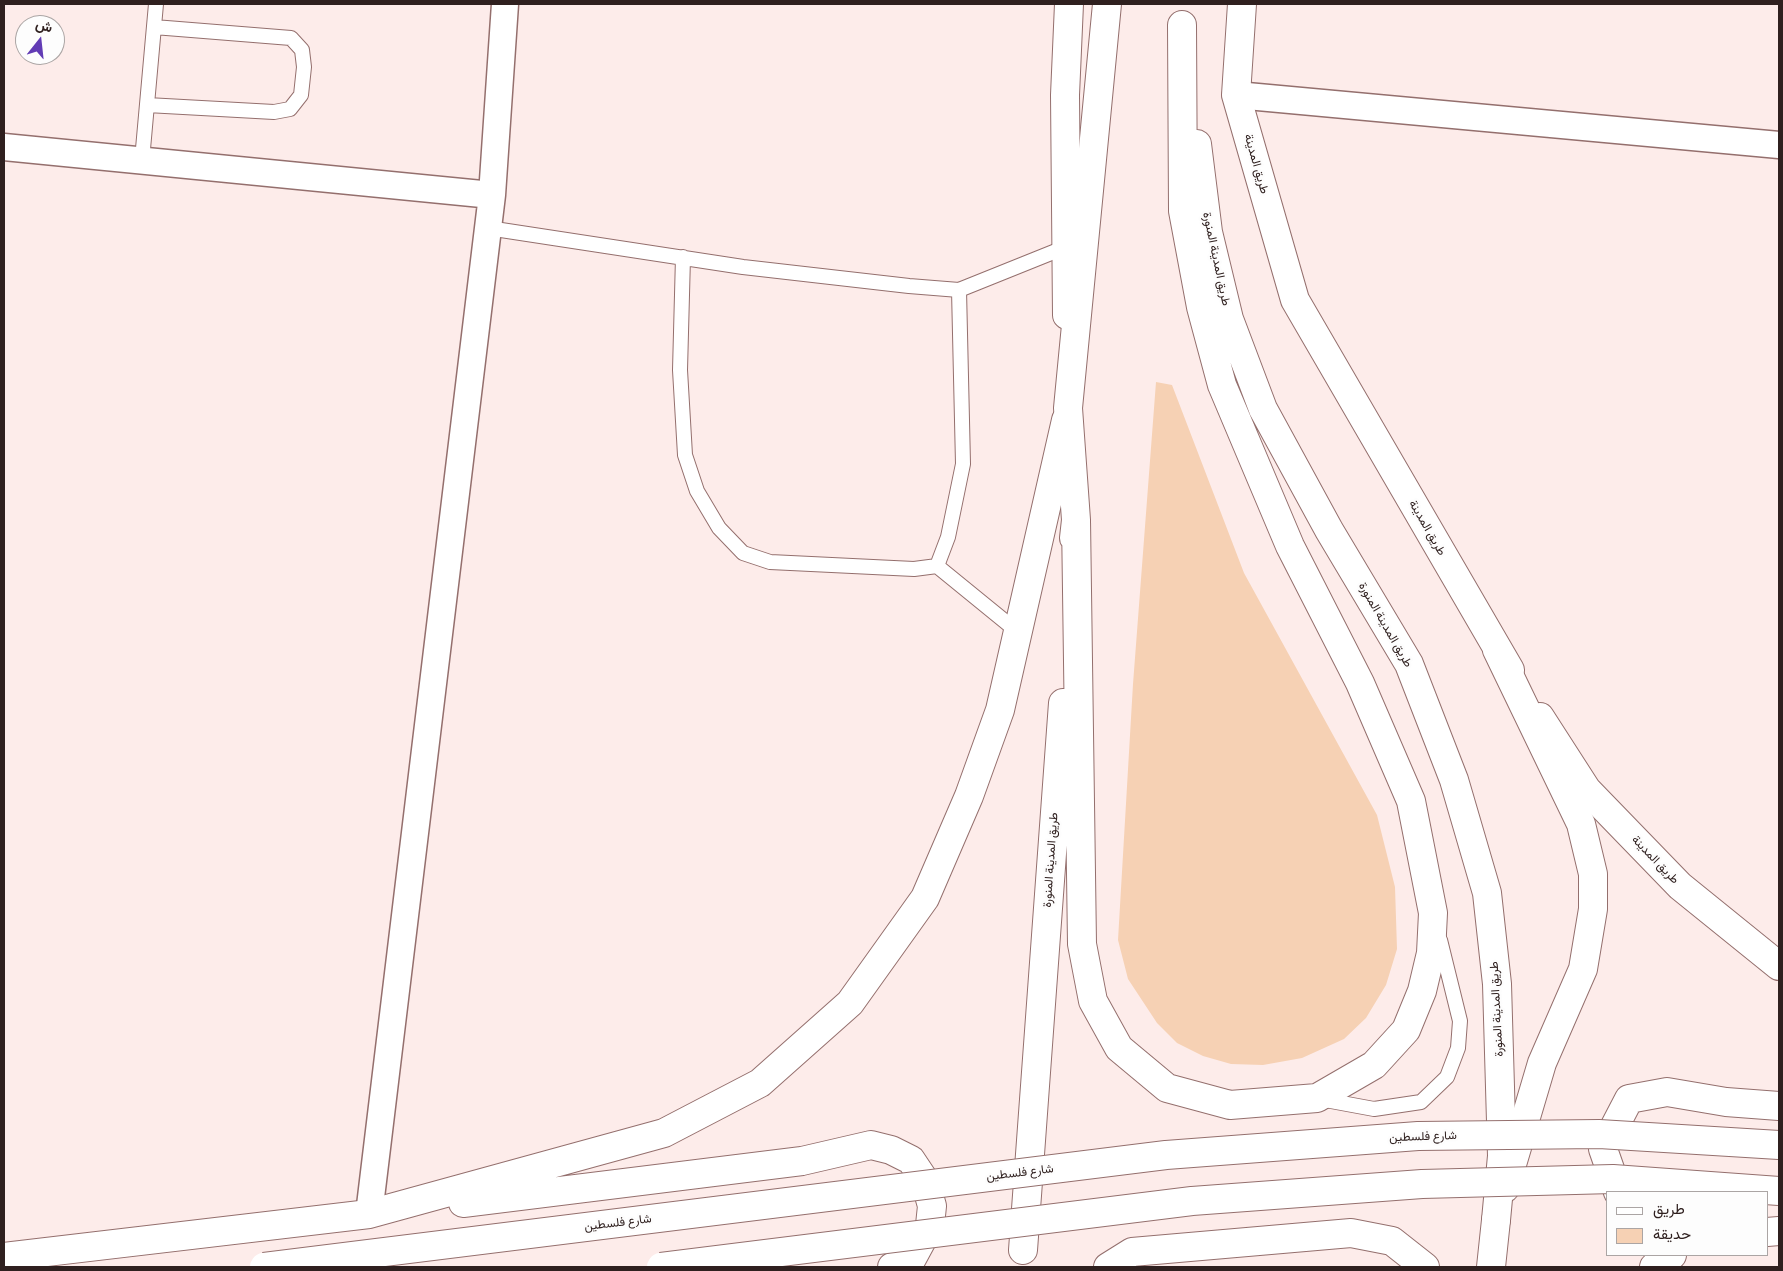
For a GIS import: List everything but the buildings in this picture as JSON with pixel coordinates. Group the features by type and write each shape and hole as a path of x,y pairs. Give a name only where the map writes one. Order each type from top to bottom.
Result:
{"main road":[{"path":"369,1214 664,1133 760,1083 850,1003 925,898 970,796 1000,710 1068,408 1065,95 1069,4"},
{"name":"طريق المدينة المنورة","path":"1022,1259 1076,520 1068,408 1107,4"},
{"name":"طريق المدينة","path":"1242,4 1236,95 1295,300 1497,650 1587,790 1680,886 1779,966"},
{"path":"1076,520 1082,944 1094,1001 1119,1048 1167,1088 1230,1105 1316,1098 1374,1065 1406,1030 1422,991 1431,952 1433,913 1411,801 1360,683 1290,546 1222,385 1201,306 1183,211 1182,14"},
{"name":"طريق المدينة المنورة","path":"1182,14 1208,232 1229,319 1263,409 1330,530 1409,664 1454,780 1487,893 1497,984 1502,1156 1491,1267"},
{"path":"1496,1220 1542,1063 1583,969 1593,909 1592,874 1581,824 1497,650"},
{"path":"1618,1191 1603,1149 1629,1099 1667,1092 1726,1102 1779,1106"},
{"name":"شارع فلسطين","path":"264,1267 1166,1155 1418,1136 1599,1134 1779,1145"},
{"path":"4,1257 802,1161 871,1145 891,1150 911,1160 925,1182 932,1206 930,1225 910,1262 892,1267"},
{"path":"661,1267 1192,1201 1422,1184 1613,1179 1779,1191"},
{"path":"1108,1267 1132,1252 1351,1232 1392,1241 1425,1267"},
{"path":"1654,1267 1670,1256"}],"street":[{"path":"369,1214 492,195 505,4"},
{"path":"1236,95 1779,145"},
{"path":"4,147 492,195"}],"lane":[{"path":"142,160 156,4"},
{"path":"147,105 274,112 290,108 300,95 304,67 302,50 291,38 154,27"},
{"path":"488,228 811,275 959,290 1066,247"},
{"path":"683,257 680,370 685,455 697,491 719,528 743,554 770,562 914,569 937,566 1018,632"},
{"path":"937,566 948,537 963,464 959,290"},
{"path":"1316,1098 1374,1109 1421,1102 1447,1077 1458,1048 1460,1021 1433,913"}],"green space":[{"path":"1156,382 1172,385 1244,573 1377,815 1395,887 1397,949 1386,985 1366,1018 1344,1039 1302,1058 1263,1065 1231,1064 1203,1056 1177,1043 1157,1023 1128,979 1118,940 1133,684"}]}
